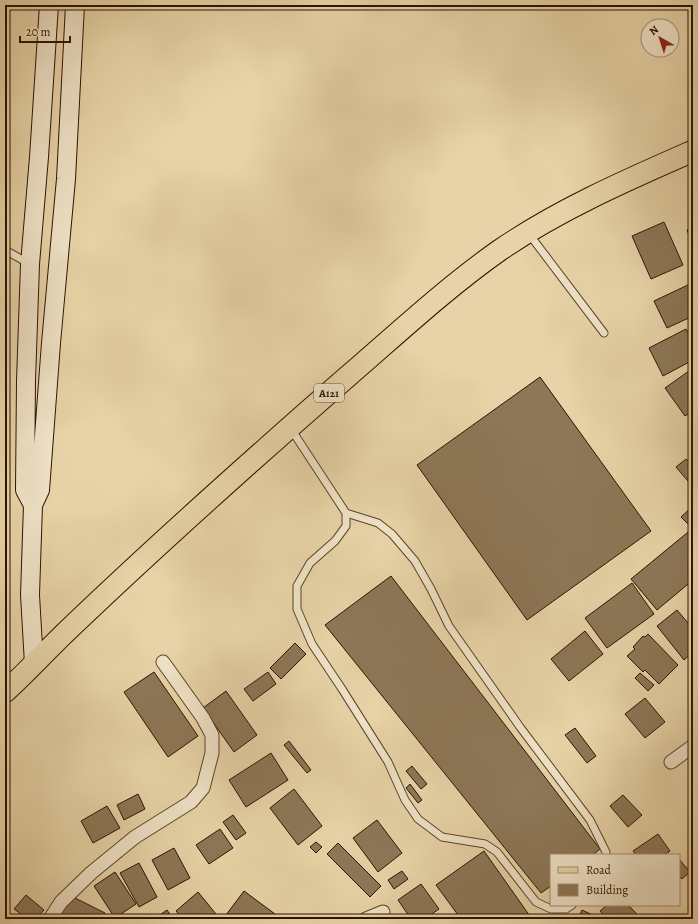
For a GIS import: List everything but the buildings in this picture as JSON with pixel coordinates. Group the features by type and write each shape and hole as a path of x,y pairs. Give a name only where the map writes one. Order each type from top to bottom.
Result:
{"main road":[{"path":"33,505 25,490 26,381 30,264 49,5"},
{"path":"34,664 30,595 33,505 40,490 51,343 66,179 75,5"},
{"name":"A121","path":"5,692 152,552 290,427 432,303 501,250 562,211 693,151"}],"street":[{"path":"50,919 61,902 91,873 135,837 191,802 203,788 212,753 212,735 203,718 163,662"},
{"path":"671,762 693,746"},
{"path":"366,919 383,912"}],"lane":[{"path":"528,233 604,333"},
{"path":"5,250 30,264"},
{"path":"290,427 346,513 346,526 335,541 310,563 297,586 297,609 312,644 388,762 405,800 418,818 442,837 485,844 497,852 536,902 551,909 566,909 570,906"},
{"path":"346,513 378,524 392,534 415,561 449,626 520,727 590,820 606,854"}]}
